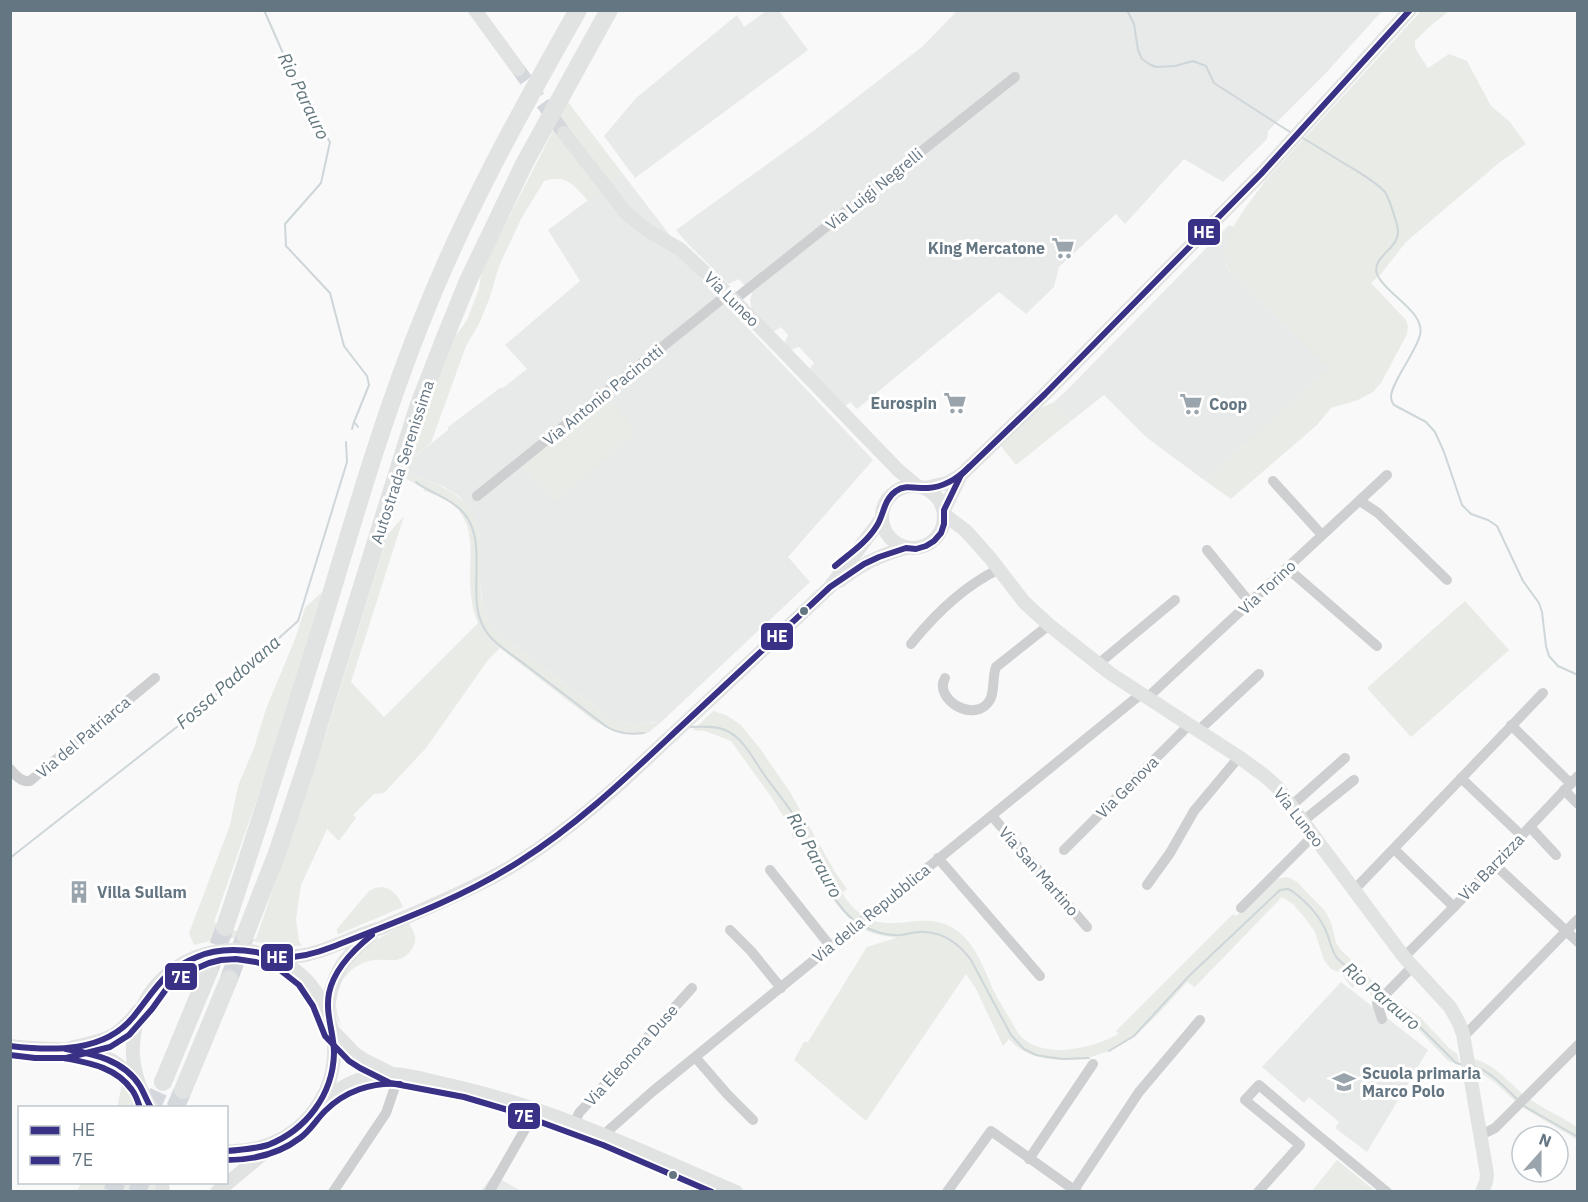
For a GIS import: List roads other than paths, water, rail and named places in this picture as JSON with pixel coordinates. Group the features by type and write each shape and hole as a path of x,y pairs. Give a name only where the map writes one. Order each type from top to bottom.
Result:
{"highway":[{"name":"Autostrada Serenissima","path":"225,927 280,760 368,472 394,393 423,317 443,267 499,152 578,10"},
{"name":"Autostrada Serenissima","path":"245,934 281,842 418,407 444,340 468,281 524,164 609,10"},
{"path":"163,1082 209,971"},
{"path":"183,1090 229,979"}],"main road":[{"path":"475,10 518,69"},
{"path":"921,487 938,498 944,512 944,524 941,533 934,541 916,549 906,548 889,538 884,529 883,508 888,499 905,487 947,483 961,475 1053,385 1292,141 1410,10"},
{"name":"Via Luneo","path":"564,133 626,213 647,230 680,249 731,297 898,470 921,487"},
{"path":"893,494 898,470"},
{"path":"944,512 961,475"},
{"name":"Via Luneo","path":"944,512 966,531 1024,602 1097,665 1239,757 1278,788 1408,962 1450,1007 1459,1023 1463,1034 1487,1174 1482,1191"},
{"path":"830,587 882,519"},
{"path":"941,533 955,531 973,539"},
{"path":"272,957 302,956 381,928 483,882 530,854 561,833 623,781 830,587 879,556 906,548"},
{"path":"327,1014 329,994 341,966 359,945 381,928"},
{"path":"65,1049 100,1041 118,1033 131,1021 157,985 168,974 181,965 206,954 219,951 252,951 290,965 306,979 314,990 327,1014 332,1030 334,1043 328,1088 319,1104 299,1128 275,1142 228,1182"},
{"path":"145,1002 137,1024 133,1047 134,1065 139,1084 150,1106"},
{"path":"332,1030 355,1054 395,1075 473,1090 536,1109 736,1191"},
{"path":"10,1046 65,1049 107,1058 120,1066 139,1084"},
{"path":"319,1104 356,1080 395,1075"},
{"path":"228,1151 250,1150 275,1142"}],"street":[{"name":"Via Luigi Negrelli","path":"731,297 1015,77"},
{"name":"Via Antonio Pacinotti","path":"477,496 731,297"},
{"name":"Via Torino","path":"1144,696 1250,603 1387,475"},
{"path":"1274,481 1322,535"},
{"path":"1360,501 1378,513 1447,580"},
{"path":"1207,550 1250,603"},
{"path":"1287,568 1377,646"},
{"path":"911,644 928,623 956,597 999,569"},
{"path":"1097,665 1175,600"},
{"path":"945,678 943,691 958,706 970,711 981,708 992,695 996,667 1049,625"},
{"name":"Via Genova","path":"1065,850 1194,728 1259,674"},
{"name":"Via del Patriarca","path":"10,769 21,780 30,781 155,678"},
{"path":"1354,890 1543,693"},
{"name":"Via della Repubblica","path":"606,1137 609,1130 652,1092 938,858 1144,696"},
{"path":"1511,725 1570,783 1578,804"},
{"path":"1147,885 1170,853 1194,811 1239,757"},
{"path":"1291,806 1345,758"},
{"path":"1461,777 1556,855"},
{"path":"1303,821 1354,780"},
{"name":"Via Barzizza","path":"1382,1019 1377,1003 1408,962 1454,907 1570,783"},
{"name":"Via San Martino","path":"992,816 1087,927"},
{"path":"1241,908 1314,835"},
{"path":"1394,849 1454,907"},
{"path":"938,858 1040,976"},
{"path":"1494,864 1578,942"},
{"path":"770,870 831,946"},
{"path":"1463,1034 1468,1032 1578,919"},
{"path":"730,930 751,951 781,988"},
{"name":"Via Eleonora Duse","path":"574,1124 579,1113 692,988"},
{"path":"947,1191 991,1131 1075,1190 1139,1092 1200,1020"},
{"path":"1480,1134 1495,1128 1578,1045"},
{"path":"696,1058 753,1120"},
{"path":"1029,1159 1093,1064"},
{"path":"333,1191 386,1113 395,1075"},
{"path":"1300,1144 1245,1100 1259,1085 1387,1191"},
{"path":"489,1191 536,1109"},
{"path":"1258,1191 1313,1131"}],"waterway":[{"name":"Rio Parauro","path":"264,10 305,103 330,142 321,183 285,224 286,246 330,293 344,346 367,376 369,385 354,422 358,427"},
{"path":"1127,10 1134,24 1138,50 1142,59 1156,67 1175,66 1193,61 1206,66 1214,83 1290,132"},
{"path":"1301,137 1369,179 1387,195 1397,223 1398,234 1394,244 1377,264 1377,274 1388,289 1411,311 1420,327 1418,342 1392,391 1392,401 1394,405 1426,422 1435,432 1462,505 1471,514 1497,526 1523,581 1539,603 1549,656 1558,666 1578,675"},
{"name":"Fossa Padovana","path":"352,429 354,422"},
{"name":"Fossa Padovana","path":"10,858 201,708 298,621 347,462 346,442"},
{"name":"Rio Parauro","path":"416,482 457,506 470,523 475,537 478,613 491,638 607,727 625,733 644,733"},
{"name":"Rio Parauro","path":"688,727 720,728 731,733 741,742 799,823 828,888 841,907 856,922"},
{"name":"Rio Parauro","path":"1109,1051 1134,1036 1189,976 1280,890 1292,891 1312,909 1323,925 1337,958 1378,996"},
{"name":"Rio Parauro","path":"861,925 886,934 932,933 951,941 971,960 1011,1035 1024,1049 1036,1055 1048,1057 1089,1058"},
{"name":"Rio Parauro","path":"1385,1001 1419,1026 1456,1063 1464,1065"},
{"name":"Rio Parauro","path":"1475,1067 1492,1076 1518,1100"},
{"name":"Rio Parauro","path":"1524,1106 1578,1137"}],"tunnel":[{"path":"518,69 564,133"},
{"path":"209,971 225,927"},
{"path":"229,979 245,936"},
{"path":"152,1106 163,1082"},
{"path":"176,1106 183,1090"},
{"path":"112,1192 116,1184"},
{"path":"137,1192 140,1184"}],"place":[{"name":"King Mercatone","path":"1063,248"},
{"name":"Eurospin","path":"955,403"},
{"name":"Coop","path":"1191,404"},
{"name":"Villa Sullam","path":"79,892"},
{"name":"Scuola primaria Marco Polo","path":"1344,1082"}]}
